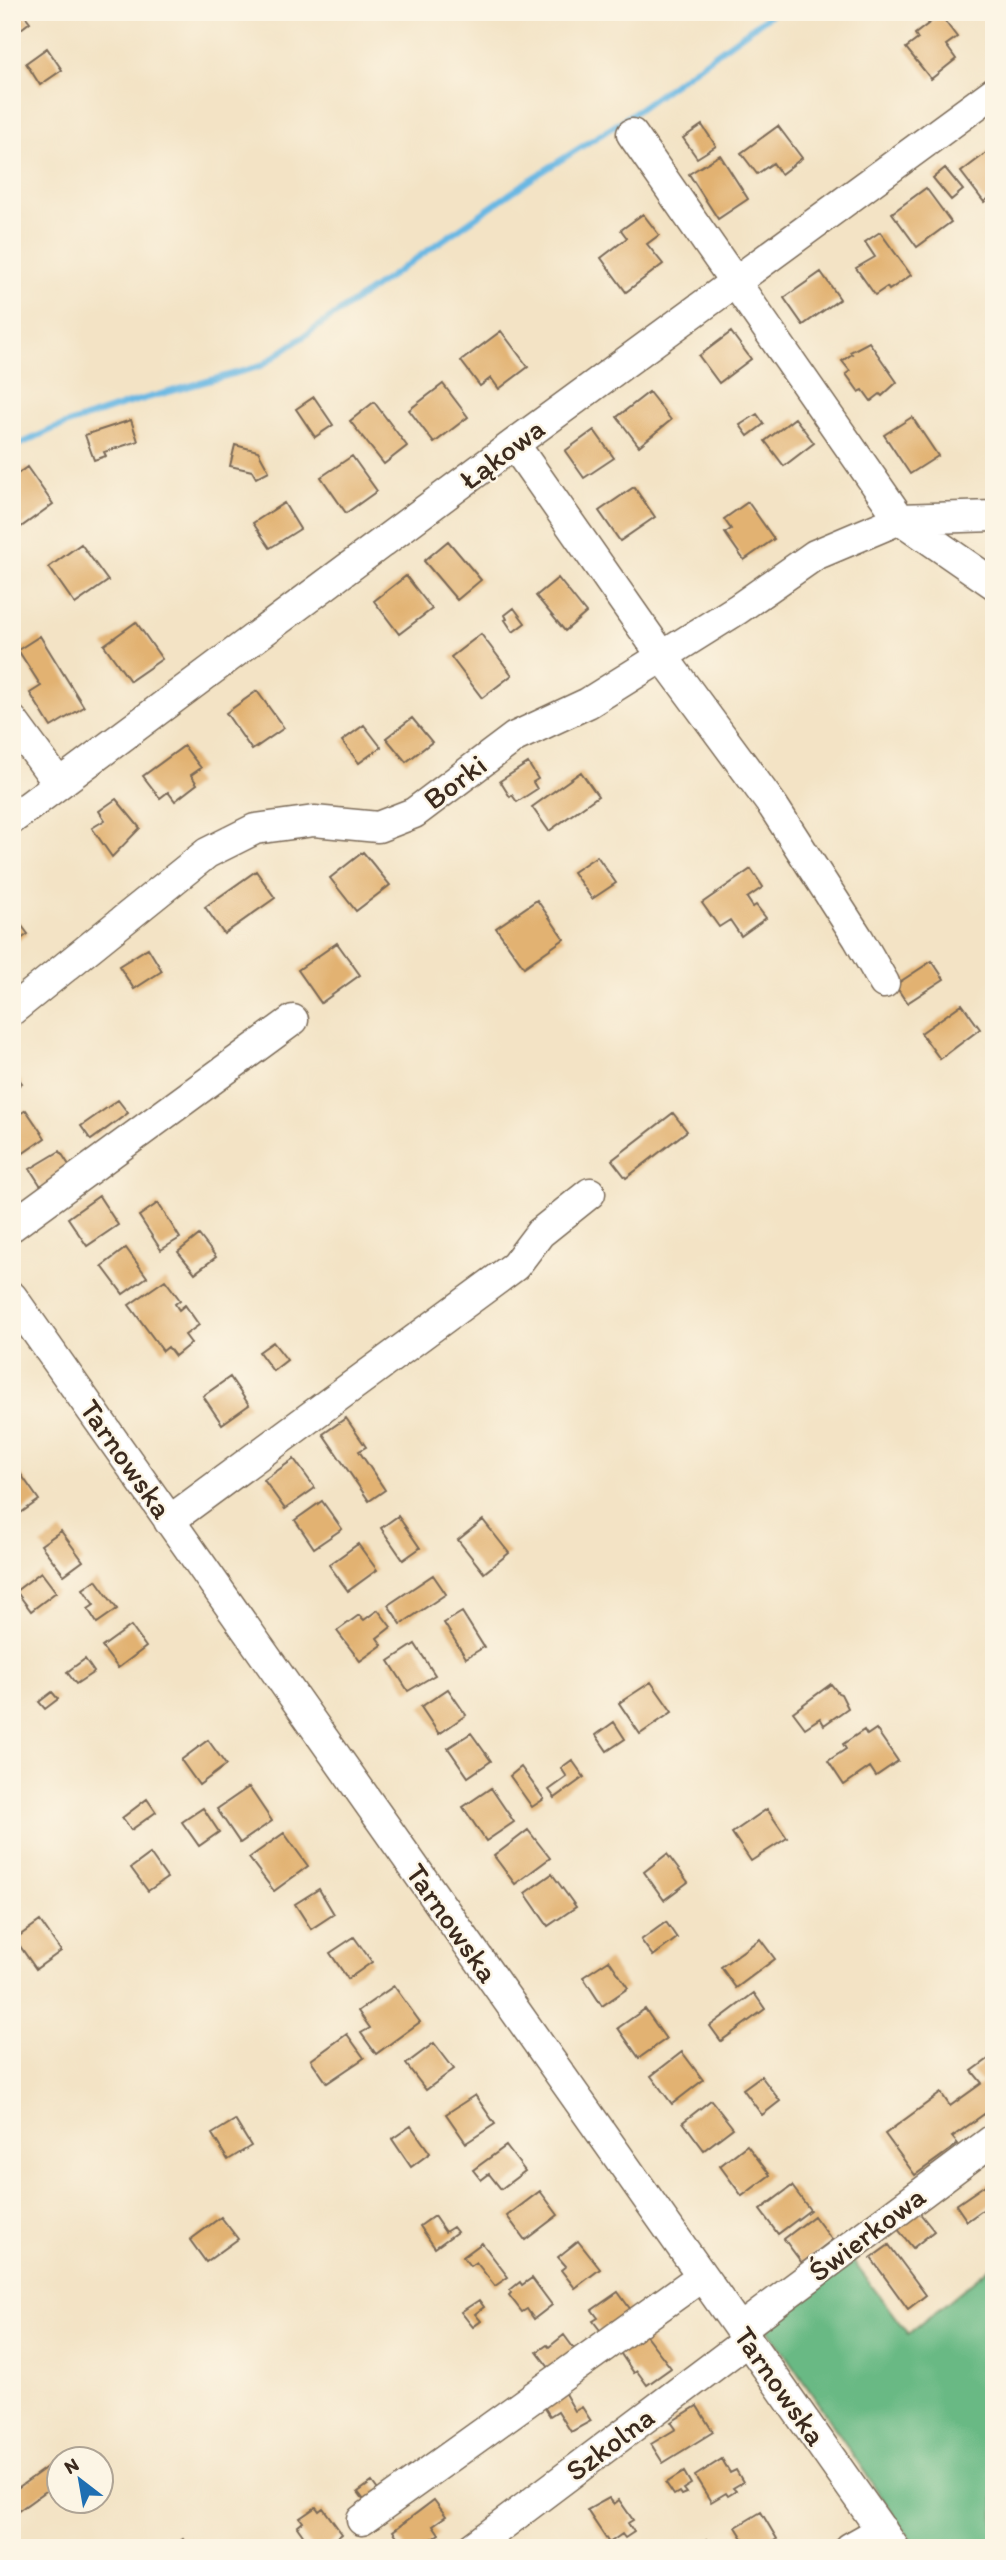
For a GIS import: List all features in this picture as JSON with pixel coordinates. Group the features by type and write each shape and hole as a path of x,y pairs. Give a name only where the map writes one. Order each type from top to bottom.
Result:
{"street":[{"name":"Łąkowa","path":"12,819 514,444 994,92"},
{"path":"632,135 900,520 994,584"},
{"path":"514,444 663,657 773,806 858,938 884,984"},
{"path":"900,520 994,516"},
{"name":"Borki","path":"12,1010 207,853 255,829 314,821 378,827 414,813 515,737 588,703 738,610 816,555 900,520"},
{"path":"12,719 59,784"},
{"path":"12,1226 293,1020"},
{"path":"169,1521 515,1266 540,1233 590,1194"},
{"name":"Tarnowska","path":"12,1297 888,2539"},
{"name":"Świerkowa","path":"744,2335 994,2139"},
{"path":"362,2520 702,2276"},
{"name":"Szkolna","path":"472,2548 744,2335"},
{"path":"850,2548 888,2539"}],"green space":[{"path":"850,2257 908,2334 994,2264 994,2548 916,2548 766,2326"}],"building":[{"path":"12,12 22,12 30,22 12,36"},
{"path":"940,15 957,37 946,45 956,59 931,79 906,48 918,39 915,34"},
{"path":"47,48 62,70 40,85 26,63"},
{"path":"702,125 716,146 697,158 683,138"},
{"path":"778,126 802,158 781,174 773,163 757,174 741,153"},
{"path":"994,147 994,194 984,202 961,172"},
{"path":"720,155 748,199 718,219 689,174"},
{"path":"945,168 963,190 951,200 933,178"},
{"path":"926,188 951,222 917,247 892,213"},
{"path":"643,214 659,235 647,244 663,264 626,292 601,258 627,238 621,230"},
{"path":"880,232 911,275 889,290 887,287 875,295 856,268 875,257 865,242"},
{"path":"821,272 840,299 803,325 784,298"},
{"path":"501,331 528,367 499,389 491,378 480,386 461,361"},
{"path":"731,332 751,359 719,383 699,356"},
{"path":"869,342 897,382 882,396 880,394 871,401 863,390 859,392 846,374 850,371 842,361 852,354 850,352"},
{"path":"443,384 468,417 434,443 409,410"},
{"path":"649,392 671,420 639,446 617,417"},
{"path":"314,397 333,425 315,437 296,409"},
{"path":"374,402 407,446 384,464 350,421"},
{"path":"757,414 764,424 748,436 740,425"},
{"path":"912,417 938,456 910,474 884,435"},
{"path":"795,418 814,443 784,466 765,441"},
{"path":"131,420 138,441 104,452 106,456 94,460 85,435"},
{"path":"594,430 614,458 584,478 565,451"},
{"path":"235,445 258,451 269,471 256,478 252,471 230,466"},
{"path":"352,456 377,491 346,513 321,477"},
{"path":"27,467 53,504 21,527 12,515 12,478"},
{"path":"634,487 655,517 620,541 599,511"},
{"path":"748,502 774,539 744,560 725,533 731,529 724,519"},
{"path":"284,503 300,529 270,548 253,523"},
{"path":"448,541 481,580 457,600 424,561"},
{"path":"81,544 108,581 75,604 49,567"},
{"path":"406,576 432,609 399,634 374,601"},
{"path":"558,578 586,613 565,631 536,596"},
{"path":"514,608 525,623 513,632 505,620 505,615"},
{"path":"136,622 162,659 130,681 104,645"},
{"path":"481,634 512,675 482,698 451,657"},
{"path":"40,636 84,707 51,727 30,693 41,686 18,650"},
{"path":"257,691 284,728 252,750 226,713"},
{"path":"412,718 432,742 406,762 386,738"},
{"path":"364,725 381,747 359,763 342,741"},
{"path":"184,746 201,768 191,775 197,784 175,801 168,792 160,798 143,776"},
{"path":"528,763 538,779 533,782 537,789 517,802 512,795 510,797 500,781"},
{"path":"581,772 598,796 549,831 532,807"},
{"path":"116,799 140,828 112,857 92,828 105,820 99,811"},
{"path":"363,852 390,885 356,911 330,878"},
{"path":"597,856 616,883 592,899 573,872"},
{"path":"751,869 763,887 747,898 766,918 741,936 730,920 719,927 702,903"},
{"path":"256,871 275,898 224,934 205,907"},
{"path":"537,900 564,939 524,967 496,928"},
{"path":"12,913 28,934 12,945"},
{"path":"337,943 360,975 321,1003 298,970"},
{"path":"148,948 162,971 134,989 119,966"},
{"path":"932,961 944,979 907,1003 895,985"},
{"path":"962,1004 980,1029 940,1059 921,1033"},
{"path":"12,1070 22,1083 12,1090"},
{"path":"118,1100 128,1113 91,1140 81,1126"},
{"path":"26,1110 45,1138 19,1156 12,1146 12,1119"},
{"path":"673,1113 687,1131 626,1178 612,1160"},
{"path":"60,1151 76,1176 46,1194 30,1169"},
{"path":"99,1196 118,1225 87,1246 68,1218"},
{"path":"158,1203 180,1238 161,1250 139,1216"},
{"path":"199,1235 216,1257 195,1273 178,1252"},
{"path":"126,1248 147,1277 123,1294 102,1266"},
{"path":"165,1280 180,1300 175,1304 179,1310 185,1305 199,1325 185,1335 191,1343 175,1356 168,1347 163,1351 129,1305"},
{"path":"273,1342 287,1360 273,1371 259,1352"},
{"path":"230,1377 249,1405 222,1424 203,1396"},
{"path":"346,1418 366,1447 359,1451 385,1490 369,1501 323,1434"},
{"path":"294,1459 315,1488 285,1509 264,1480"},
{"path":"20,1473 39,1500 12,1519 12,1479"},
{"path":"322,1501 342,1529 314,1548 295,1520"},
{"path":"398,1516 420,1548 403,1560 381,1528"},
{"path":"483,1520 509,1553 484,1573 458,1540"},
{"path":"61,1531 83,1561 64,1575 41,1545"},
{"path":"358,1544 377,1570 348,1591 329,1565"},
{"path":"41,1572 56,1592 31,1611 16,1591"},
{"path":"433,1575 446,1594 401,1624 388,1605"},
{"path":"96,1580 117,1609 97,1623 88,1609 94,1605 83,1589"},
{"path":"378,1610 391,1627 377,1638 382,1645 360,1661 337,1631 359,1615 364,1620"},
{"path":"462,1612 484,1647 466,1658 444,1623"},
{"path":"131,1626 146,1647 118,1668 102,1647"},
{"path":"415,1644 435,1675 408,1691 389,1661"},
{"path":"85,1659 94,1672 76,1684 67,1672"},
{"path":"651,1682 672,1712 640,1734 619,1703"},
{"path":"831,1684 841,1694 848,1708 824,1725 820,1718 805,1728 793,1712"},
{"path":"448,1689 466,1715 439,1734 421,1707"},
{"path":"52,1692 58,1699 45,1709 39,1702"},
{"path":"614,1722 625,1739 607,1751 596,1735"},
{"path":"876,1729 898,1761 876,1776 870,1767 844,1785 828,1761 846,1749 843,1744 864,1730 867,1735"},
{"path":"471,1733 491,1761 468,1777 448,1748"},
{"path":"208,1740 226,1765 199,1785 181,1760"},
{"path":"572,1760 584,1777 555,1798 549,1790 567,1777 561,1768"},
{"path":"521,1767 544,1799 532,1807 510,1776"},
{"path":"249,1787 272,1821 240,1843 217,1809"},
{"path":"491,1788 514,1822 486,1841 463,1807"},
{"path":"147,1799 156,1812 131,1830 122,1818"},
{"path":"203,1808 219,1832 199,1846 182,1822"},
{"path":"767,1809 787,1838 751,1861 732,1833"},
{"path":"528,1830 550,1858 515,1884 494,1856"},
{"path":"284,1833 308,1866 274,1891 249,1858"},
{"path":"150,1854 167,1878 148,1891 131,1868"},
{"path":"667,1854 688,1882 664,1900 644,1872"},
{"path":"552,1874 576,1907 548,1926 525,1893"},
{"path":"319,1889 334,1914 311,1929 295,1904"},
{"path":"40,1921 61,1951 36,1969 15,1939"},
{"path":"666,1922 677,1938 653,1956 641,1940"},
{"path":"354,1937 372,1962 348,1979 330,1953"},
{"path":"760,1939 775,1959 736,1988 721,1967"},
{"path":"609,1960 628,1988 602,2006 583,1977"},
{"path":"394,1986 420,2022 376,2054 361,2033 370,2028 358,2011"},
{"path":"754,1993 765,2009 721,2041 710,2026"},
{"path":"645,2009 666,2039 639,2058 618,2028"},
{"path":"347,2034 364,2058 327,2083 311,2060"},
{"path":"434,2043 454,2069 426,2090 406,2064"},
{"path":"682,2052 703,2080 672,2104 651,2076"},
{"path":"994,2055 994,2107 952,2137 958,2144 915,2175 885,2134 941,2093 950,2106 982,2083 972,2071"},
{"path":"761,2076 780,2101 762,2115 743,2089"},
{"path":"475,2095 495,2124 466,2143 446,2114"},
{"path":"711,2100 733,2128 704,2150 683,2122"},
{"path":"235,2120 251,2146 228,2160 212,2134"},
{"path":"411,2126 430,2153 411,2167 392,2139"},
{"path":"747,2145 770,2175 742,2196 720,2166"},
{"path":"506,2146 525,2171 501,2189 489,2174 481,2180 473,2170"},
{"path":"988,2183 994,2191 994,2202 967,2221 956,2205"},
{"path":"792,2186 810,2210 778,2234 760,2210"},
{"path":"540,2191 558,2215 525,2240 507,2216"},
{"path":"918,2211 934,2231 913,2248 897,2228"},
{"path":"434,2216 445,2232 453,2227 457,2232 435,2248 420,2226"},
{"path":"814,2216 832,2240 802,2263 784,2239"},
{"path":"221,2217 238,2239 206,2262 190,2240"},
{"path":"578,2241 600,2269 575,2288 561,2270 566,2266 558,2257"},
{"path":"482,2243 508,2277 495,2286 476,2262 470,2266 463,2257"},
{"path":"889,2245 926,2295 908,2309 871,2258"},
{"path":"532,2278 552,2305 534,2319 527,2309 522,2312 509,2295 510,2290 520,2282 522,2285"},
{"path":"618,2292 636,2317 606,2338 593,2321 598,2318 592,2310"},
{"path":"479,2300 484,2307 475,2314 481,2321 473,2327 461,2312"},
{"path":"645,2334 671,2368 647,2385 637,2371 634,2373 619,2351"},
{"path":"564,2335 575,2350 550,2369 537,2352 547,2345 549,2347"},
{"path":"564,2392 575,2411 582,2407 591,2421 571,2432 558,2411 550,2416 543,2405"},
{"path":"697,2406 713,2432 663,2463 651,2444 676,2429 671,2422"},
{"path":"722,2459 730,2473 736,2470 743,2482 733,2488 736,2491 728,2496 726,2493 711,2502 695,2476"},
{"path":"46,2468 46,2491 14,2514 12,2492"},
{"path":"684,2472 691,2484 683,2489 686,2493 681,2495 679,2492 674,2495 666,2483"},
{"path":"372,2482 386,2501 373,2512 358,2492"},
{"path":"609,2498 614,2504 619,2500 633,2520 628,2523 634,2532 625,2538 622,2534 609,2543 587,2510"},
{"path":"434,2500 446,2516 433,2525 439,2534 429,2541 432,2544 426,2548 406,2548 393,2531"},
{"path":"316,2507 319,2511 323,2508 342,2534 324,2548 312,2548 297,2527 303,2522 300,2518"},
{"path":"761,2512 777,2539 763,2548 749,2548 736,2527"},
{"path":"183,2539 190,2548 171,2548"},
{"path":"707,2539 712,2548 692,2548"}],"waterway":[{"path":"12,448 53,429 126,404 261,366 534,177 622,121 774,12"}]}
